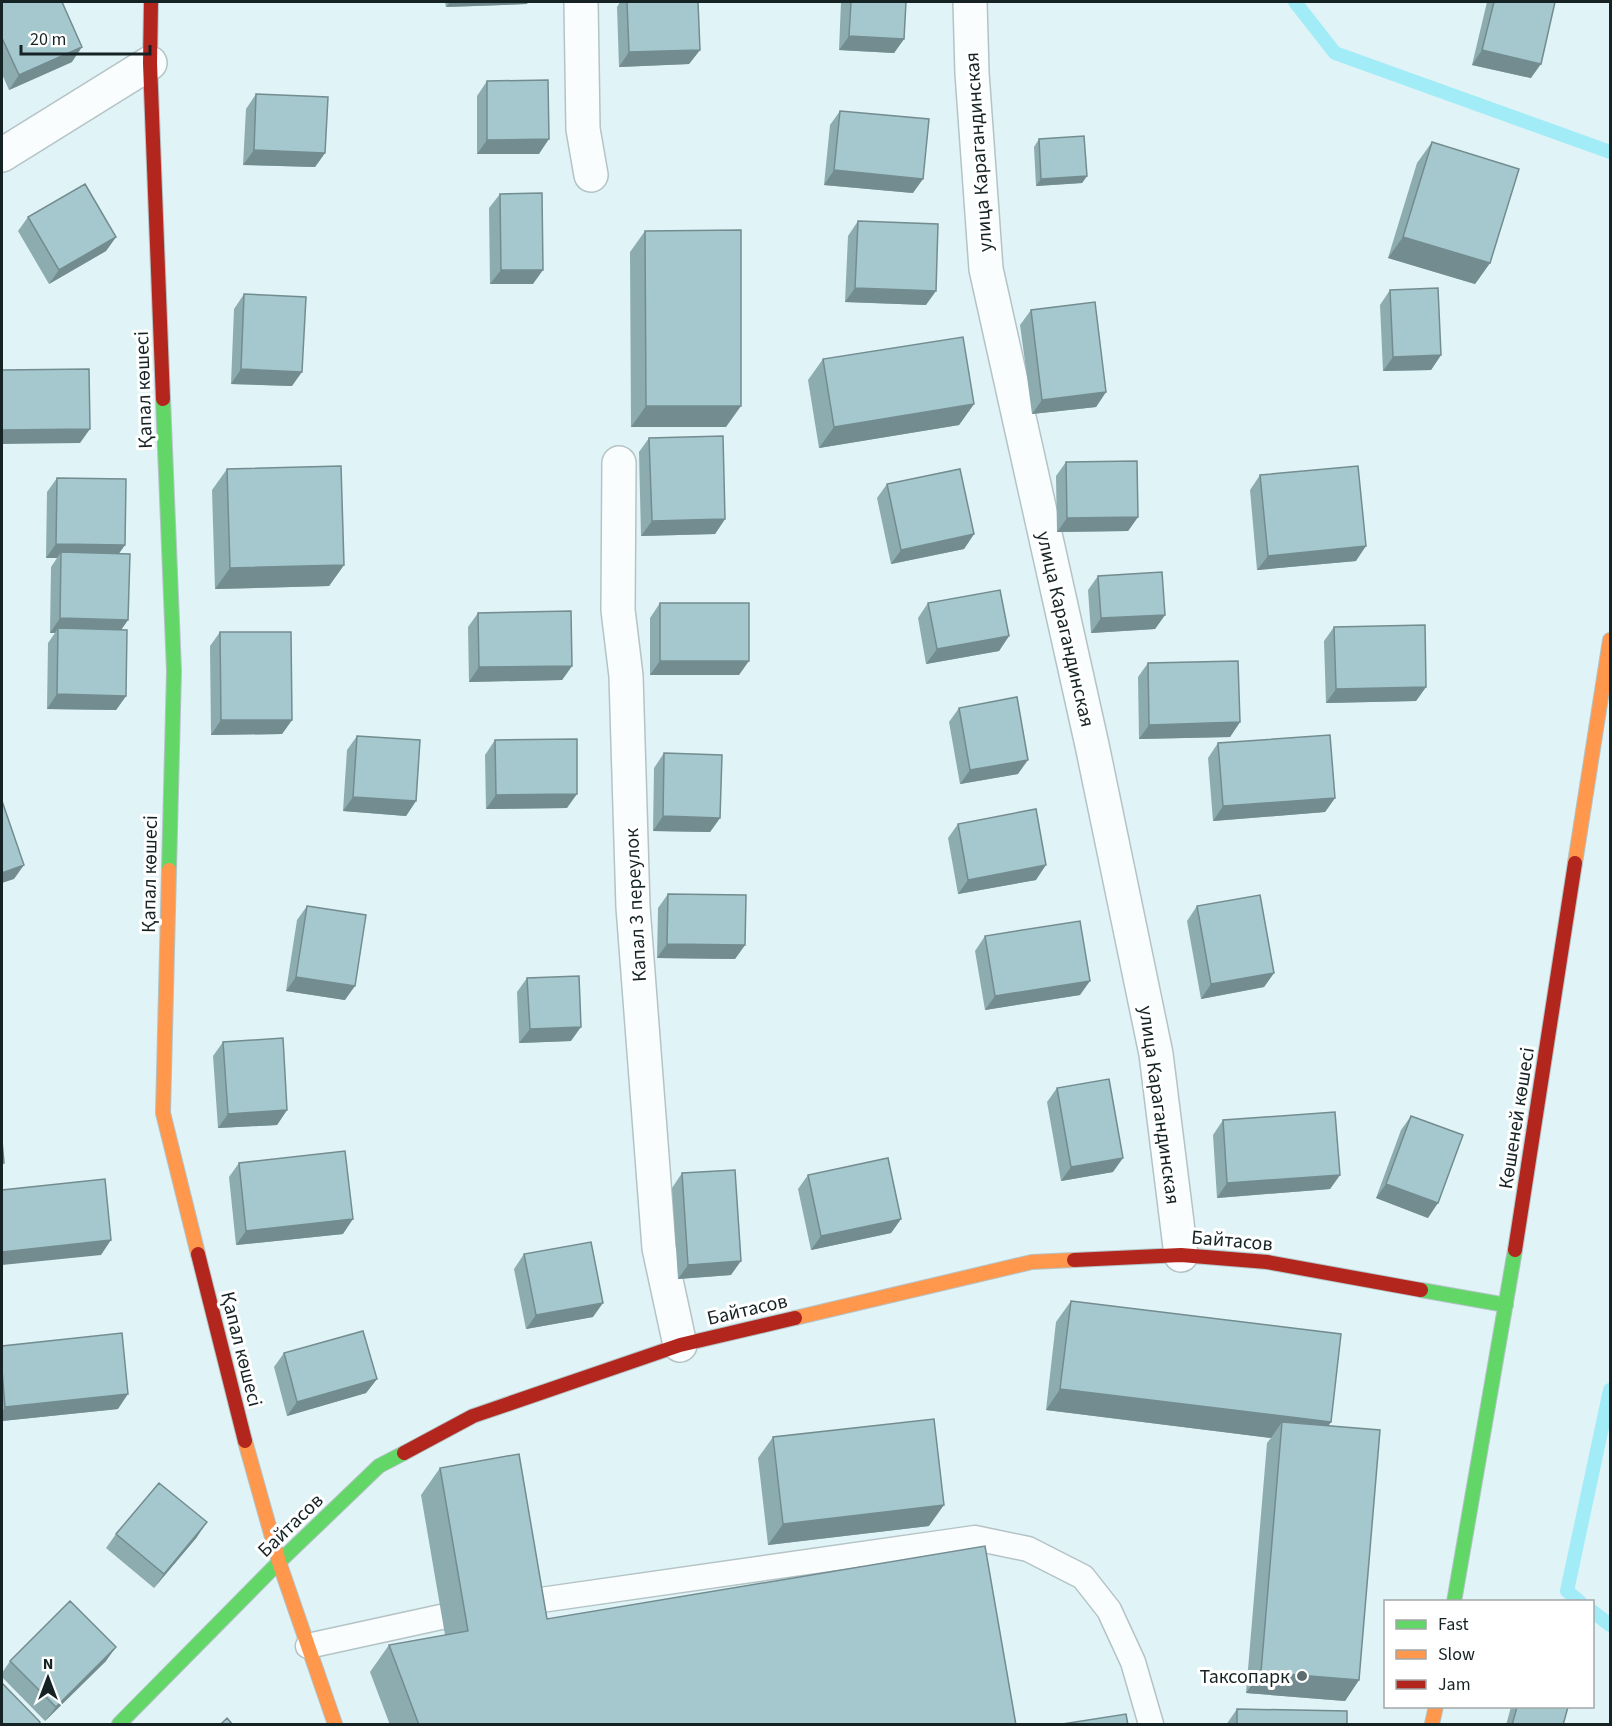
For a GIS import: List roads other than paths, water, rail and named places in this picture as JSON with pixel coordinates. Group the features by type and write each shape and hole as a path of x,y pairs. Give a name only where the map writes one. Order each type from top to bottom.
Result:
{"street":[{"name":"Қапал көшесі","path":"152,2 150,63 174,671 163,1113 252,1468 279,1562 335,1725"},
{"path":"581,2 583,129 591,175"},
{"name":"улица Карагандинская","path":"970,2 972,73 986,269 1092,746 1156,1054 1181,1254"},
{"path":"2,154 150,63"},
{"name":"Капал 3 переулок","path":"619,462 618,610 626,676 633,907 659,1248 680,1345"},
{"name":"Көшеней көшесі","path":"1454,1600 1506,1305 1611,640"},
{"name":"Байтасов","path":"118,1725 279,1562 379,1466 472,1416 680,1345 1032,1262 1181,1254 1267,1262 1506,1305"},
{"path":"1432,1725 1436,1708"}],"lane":[{"path":"520,1603 975,1538 1028,1549 1083,1577 1109,1610 1133,1662 1151,1725"},
{"path":"308,1646 441,1617"}],"waterway":[{"path":"1295,2 1335,53 1610,152"},
{"path":"1578,1600 1567,1591 1610,1390"},
{"path":"1594,1613 1610,1625"}],"place":[{"name":"Таксопарк","path":"1302,1676"}]}
